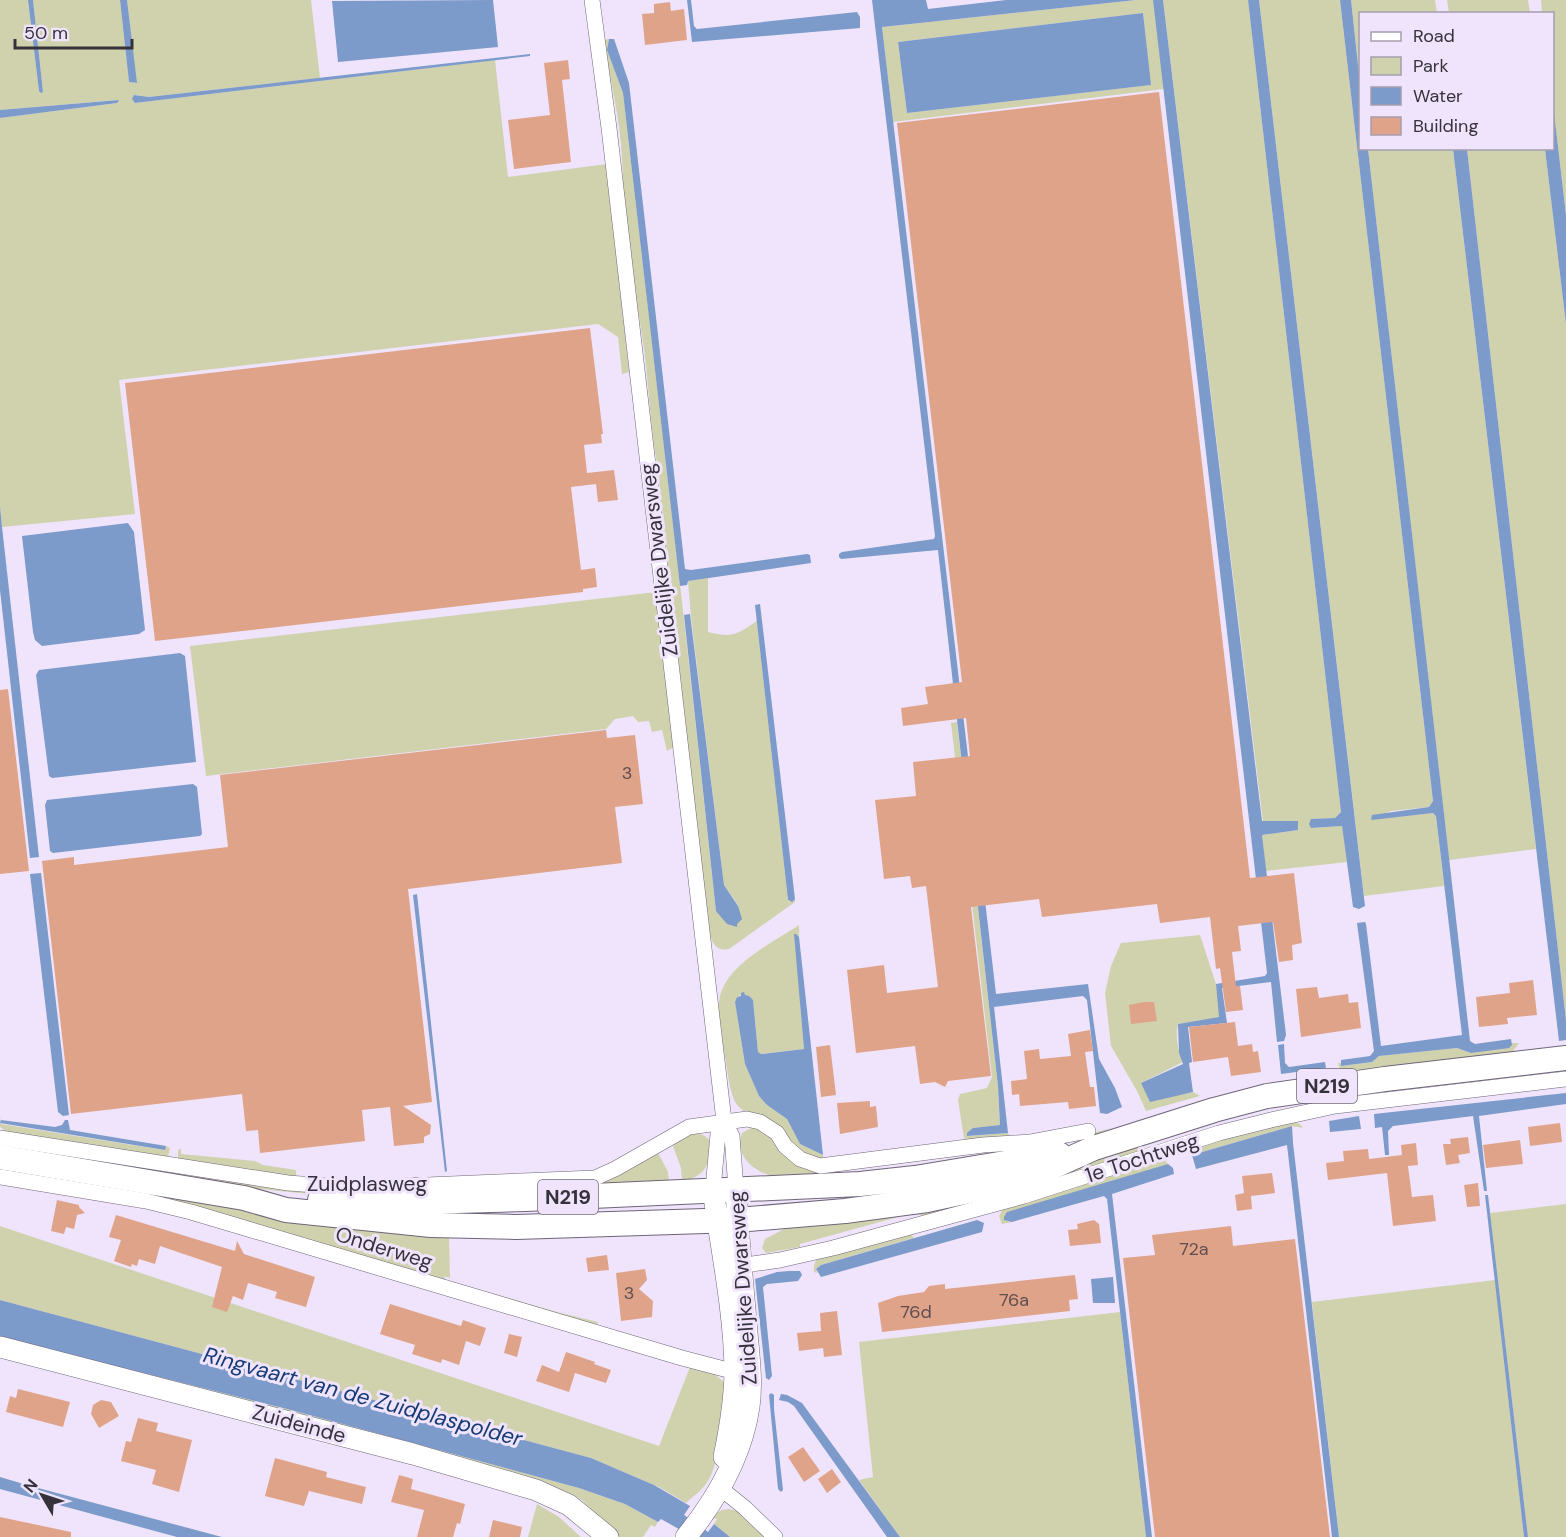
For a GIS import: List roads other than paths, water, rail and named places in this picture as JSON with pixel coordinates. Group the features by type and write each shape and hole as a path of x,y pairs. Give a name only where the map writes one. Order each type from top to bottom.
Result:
{"main road":[{"name":"1e Tochtweg","path":"724,1189 860,1184 925,1176 1091,1140 1277,1095 1385,1078 1566,1058"},
{"name":"1e Tochtweg","path":"727,1220 846,1211 1006,1184 1041,1172 1091,1140"},
{"name":"Zuidplasweg","path":"1,1173 244,1198 423,1202 724,1189"},
{"name":"Zuidplasweg","path":"244,1198 286,1210 431,1225 516,1227 727,1220"}],"street":[{"name":"Zuidelijke Dwarsweg","path":"592,0 724,1121 732,1136 724,1189"},
{"name":"1e Tochtweg","path":"732,1267 780,1260 833,1248 1024,1196 1219,1133 1271,1120 1335,1106 1566,1079"},
{"name":"1e Tochtweg","path":"724,1121 747,1119 760,1122 777,1133 792,1154 807,1163 820,1166 983,1145 1091,1140"},
{"name":"Zuidelijke Dwarsweg","path":"690,1531 734,1461 749,1406 743,1372 718,1134 724,1121"},
{"name":"Zuidplasweg","path":"0,1138 288,1183 355,1188 595,1178 689,1127 724,1121"},
{"name":"Onderweg","path":"1,1173 191,1212 672,1355 743,1372"},
{"name":"Zuideinde","path":"0,1347 315,1428 520,1485 556,1498 577,1511 592,1530 608,1537"},
{"path":"719,1487 775,1537"}],"water":[{"path":"28,0 33,0 43,92 41,93 39,91"},
{"path":"120,0 127,0 137,83 129,82"},
{"path":"493,0 498,47 338,62 332,1"},
{"path":"687,0 691,0 694,26 697,29 857,12 860,17 860,28 692,42"},
{"path":"872,0 926,0 928,9 1006,0 1136,0 882,27 996,994 1088,984 1099,1059 1115,1088 1122,1107 1107,1114 1100,1113 1087,1000 1083,996 994,1007 1008,1133 967,1136 973,1128 1000,1125 998,1086 938,550 841,559 839,557 842,552 934,539 935,536"},
{"path":"1153,0 1163,0 1262,821 1298,821 1298,830 1262,835 1286,1035 1284,1041 1277,1042 1271,982 1222,988 1227,1023 1188,1027 1193,1092 1150,1102 1141,1083 1183,1064 1179,1053 1178,1024 1219,1017 1216,984 1265,976 1267,973"},
{"path":"1248,0 1259,0 1365,906 1359,909 1353,907 1342,826 1311,828 1309,824 1311,819 1335,818 1341,812"},
{"path":"1340,0 1351,0 1359,75 1359,150 1368,150 1470,1041 1475,1044 1511,1039 1512,1045 1509,1048 1471,1053 1457,1048 1379,1056 1372,1062 1341,1066 1341,1060 1370,1056 1374,1051 1357,923 1365,922 1366,924 1381,1046 1462,1035 1436,816 1433,813 1371,820 1372,815 1429,807 1433,801"},
{"path":"1143,13 1151,85 907,113 898,42"},
{"path":"609,39 614,39 629,83 685,569 807,554 810,555 811,563 688,581 687,585 680,586 623,93 607,50"},
{"path":"530,54 530,56 135,103 132,99 134,95 149,97"},
{"path":"119,100 117,103 0,118 0,110"},
{"path":"1554,113 1566,215 1566,324 1545,150 1554,150"},
{"path":"1453,150 1467,150 1566,1020 1566,1040 1559,1041"},
{"path":"0,506 39,857 30,858 0,590"},
{"path":"128,523 134,532 145,630 139,634 42,646 35,640 33,632 22,536"},
{"path":"760,604 795,899 792,902 788,900 755,605"},
{"path":"690,614 724,885 738,906 742,919 737,927 727,924 716,911 684,615"},
{"path":"180,653 185,656 196,762 52,778 49,776 36,675 39,670"},
{"path":"193,784 197,787 202,834 200,836 53,853 50,851 45,805 47,800"},
{"path":"41,873 69,1115 63,1116 58,1112 30,874"},
{"path":"417,894 447,1171 445,1172 413,895"},
{"path":"794,934 799,937 823,1155 800,1144 787,1119 767,1105 759,1096 745,1064 735,1002 737,997 744,992 753,1000 758,1052 761,1054 804,1049"},
{"path":"1284,1044 1285,1063 1289,1067 1325,1062 1326,1068 1281,1074 1278,1045"},
{"path":"1566,1093 1566,1104 1479,1116 1487,1191 1484,1191 1473,1116 1393,1126 1388,1131 1389,1155 1385,1155 1382,1127 1375,1128 1374,1114"},
{"path":"1359,1116 1361,1129 1330,1132 1329,1121"},
{"path":"1,1120 55,1127 68,1120 70,1130 166,1146 165,1150 0,1123"},
{"path":"1292,1126 1339,1537 1332,1537 1287,1145 1196,1169 1192,1155"},
{"path":"1168,1164 1173,1168 1174,1174 1112,1194 1152,1537 1146,1537 1107,1199 1104,1196 1012,1222 1004,1220 1004,1217 1007,1212"},
{"path":"1485,1195 1488,1195 1528,1537 1524,1537"},
{"path":"977,1220 984,1223 982,1232 821,1277 816,1269 821,1265"},
{"path":"789,1271 800,1271 802,1275 798,1281 767,1284 763,1287 772,1376 769,1380 766,1378 755,1279"},
{"path":"1113,1277 1115,1303 1093,1303 1091,1279"},
{"path":"0,1300 591,1458 654,1485 690,1506 684,1515 708,1532 714,1524 730,1537 693,1537 661,1519 658,1522 625,1504 579,1488 291,1410 0,1337"},
{"path":"771,1393 774,1395 783,1490 781,1492 778,1489 769,1395"},
{"path":"781,1394 802,1403 900,1537 887,1537 794,1406 779,1400"},
{"path":"0,1477 222,1537 177,1537 0,1489"}],"water label":[{"name":"Ringvaart van de Zuidplaspolder","path":"363,1396"}]}
